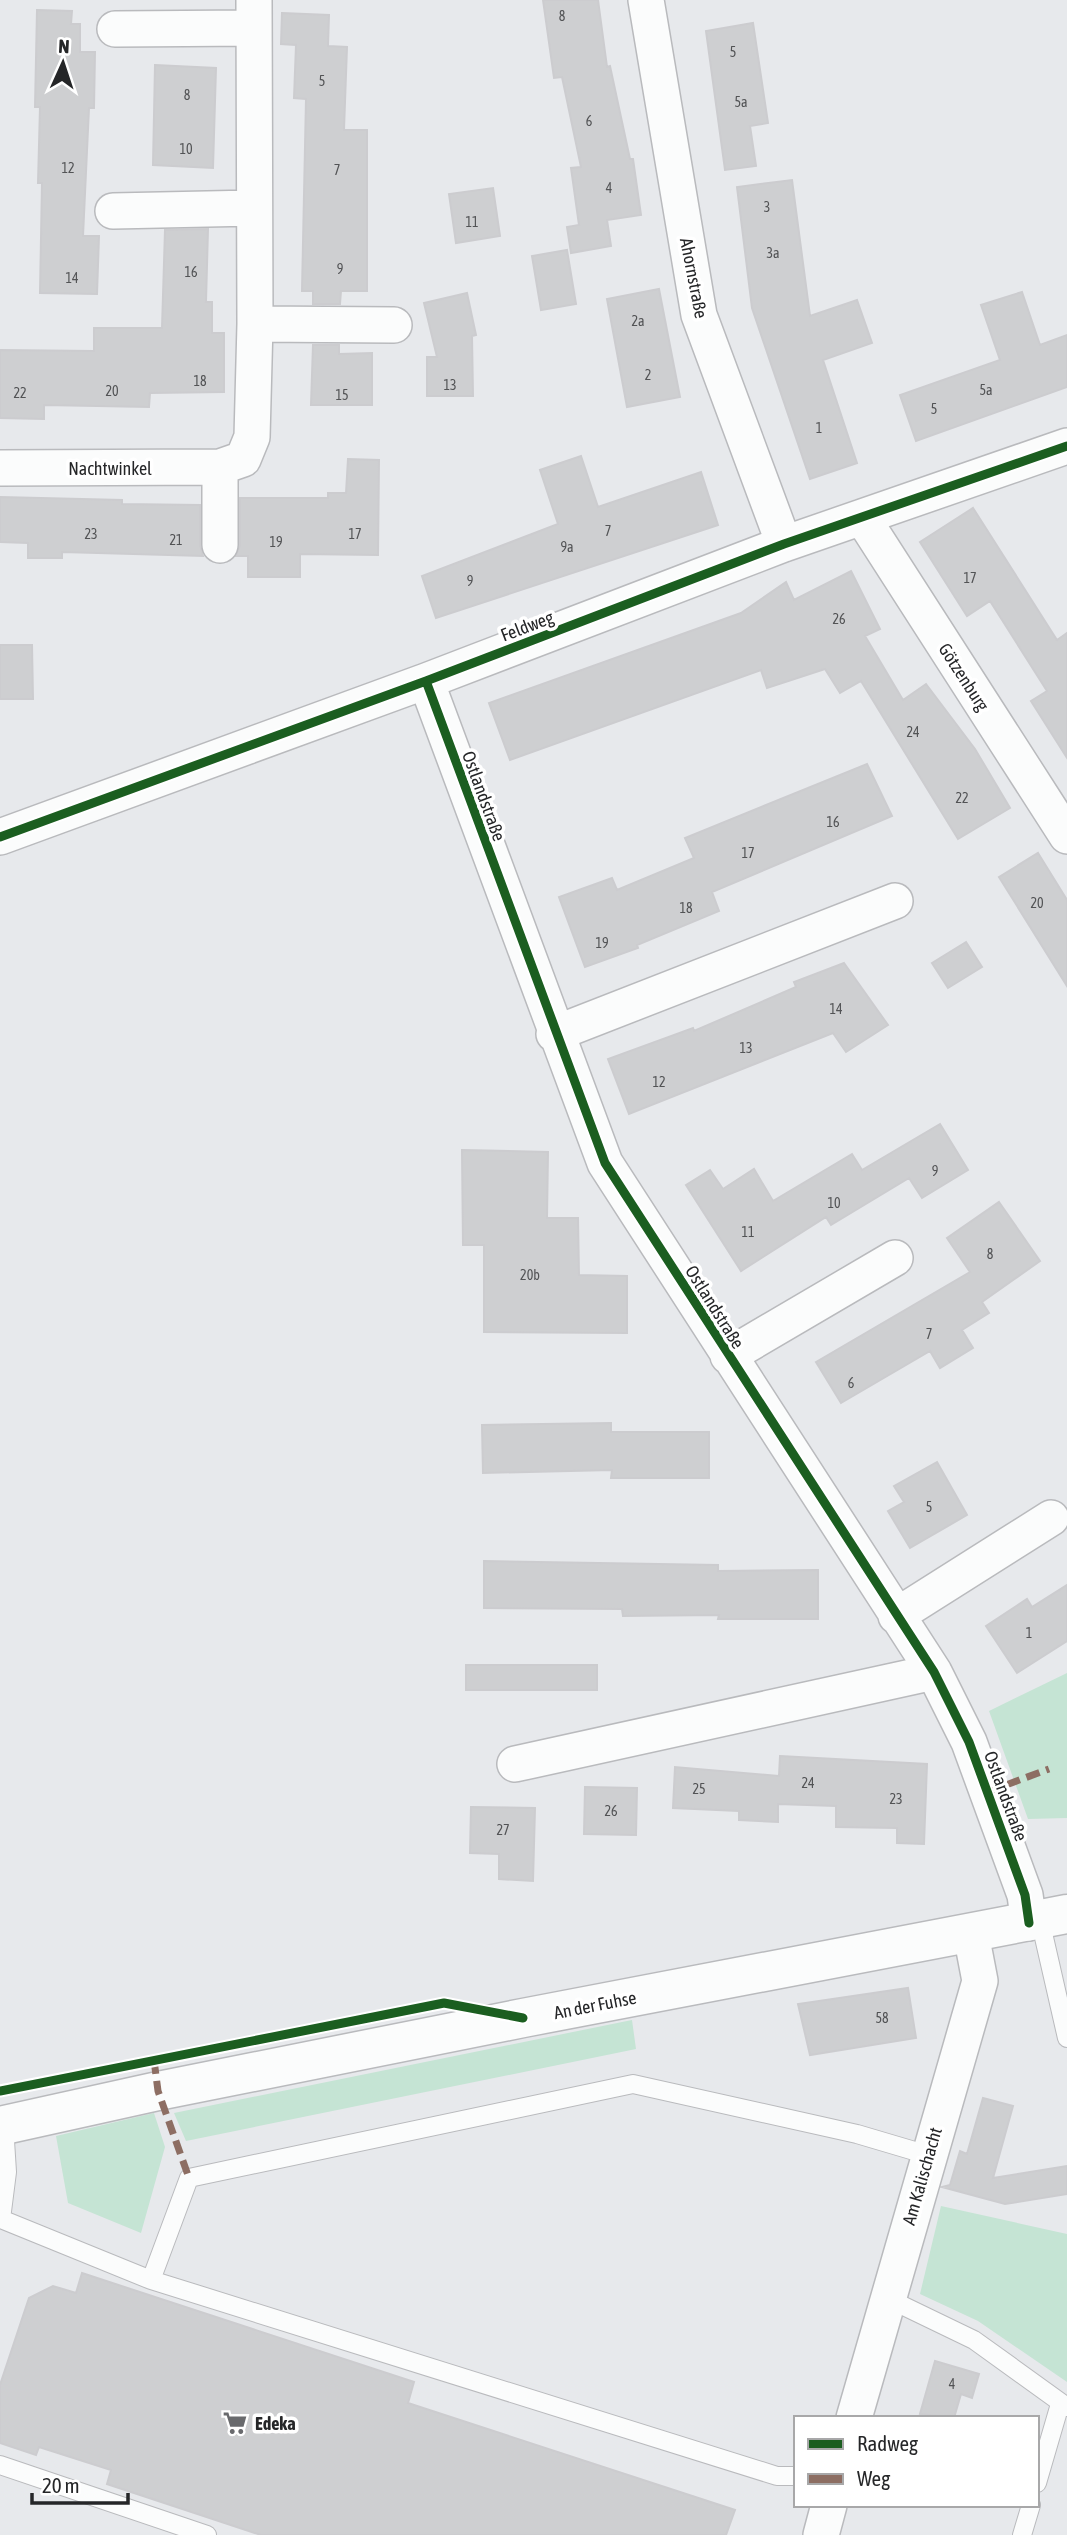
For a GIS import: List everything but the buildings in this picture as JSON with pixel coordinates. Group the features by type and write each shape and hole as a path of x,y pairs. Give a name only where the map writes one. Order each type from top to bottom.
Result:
{"street":[{"name":"Ahornstraße","path":"646,0 699,315 784,544"},
{"path":"115,29 254,14 255,324 252,437 243,459 220,467 220,545"},
{"path":"113,211 254,208"},
{"path":"255,324 394,324"},
{"name":"Feldweg","path":"0,837 426,681 784,544 1067,446"},
{"name":"Nachtwinkel","path":"0,468 220,467"},
{"name":"Götzenburg","path":"862,517 1067,836"},
{"name":"Ostlandstraße","path":"426,681 554,1034 605,1163 934,1672 969,1742 1025,1895 1046,1919"},
{"path":"554,1034 895,901"},
{"name":"Ostlandstraße","path":"728,1356 895,1258"},
{"path":"896,1616 1051,1518"},
{"path":"515,1764 934,1672"},
{"name":"An der Fuhse","path":"2,2125 523,2018 1046,1919"},
{"name":"Am Kalischacht","path":"854,2416 980,1981 971,1934"},
{"path":"821,2535 828,2507"}],"lane":[{"path":"1046,1919 1067,2038"},
{"path":"152,2280 189,2178 633,2084 857,2134 928,2155"},
{"path":"2,2125 7,2172 1,2219 152,2280 777,2476 794,2476"},
{"path":"887,2298 974,2340 1063,2406 1039,2477"},
{"path":"0,2465 207,2535"},
{"path":"1022,2535 1030,2507"}],"green space":[{"path":"1067,1673 1067,1818 1028,1819 989,1711"},
{"path":"632,2020 636,2049 186,2141 174,2113"},
{"path":"154,2113 165,2147 141,2233 68,2203 56,2136"},
{"path":"941,2206 1067,2234 1067,2382 978,2321 920,2294"}],"marked path":[{"path":"987,1792 1049,1769"},
{"path":"154,2060 158,2091 189,2178"}],"cycle path":[{"path":"0,837 426,681 784,544 1067,446"},
{"path":"426,681 605,1163 934,1672 969,1742 1025,1895 1029,1923"},
{"path":"0,2091 444,2003 523,2018"}],"place":[{"name":"Edeka","path":"235,2423"}]}
